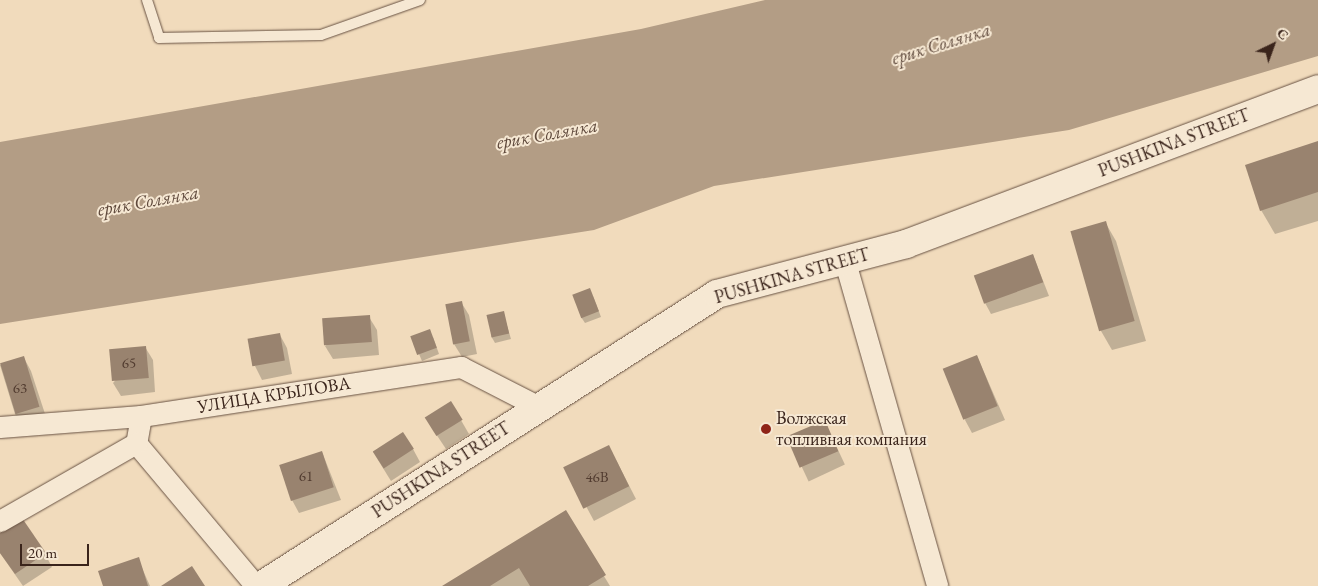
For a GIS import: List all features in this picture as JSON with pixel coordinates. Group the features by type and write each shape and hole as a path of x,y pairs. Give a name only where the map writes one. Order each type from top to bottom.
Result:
{"main road":[{"name":"PUSHKINA STREET","path":"261,586 717,294 845,262 906,244 1318,89"}],"street":[{"path":"845,262 937,586"},
{"name":"УЛИЦА КРЫЛОВА","path":"0,427 141,416 461,367 539,407"},
{"path":"0,522 136,443 141,416"},
{"path":"136,443 256,586"}],"lane":[{"path":"148,0 159,38 321,35 420,0"}],"water":[{"name":"ерик Солянка","path":"765,0 1318,0 1318,56 1069,130 714,186 594,230 0,324 0,142 641,29"}],"building":[{"path":"1318,141 1318,192 1260,211 1245,165"},
{"path":"1106,221 1135,321 1099,331 1070,231"},
{"path":"1033,254 1043,282 984,304 974,276"},
{"path":"590,288 599,311 581,318 572,295"},
{"path":"462,301 470,341 453,344 445,304"},
{"path":"504,311 509,333 492,337 486,315"},
{"path":"370,315 372,342 324,345 322,318"},
{"path":"430,329 437,348 417,355 410,336"},
{"path":"280,333 285,361 252,366 248,339"},
{"path":"146,346 149,378 112,381 109,349"},
{"path":"977,355 998,406 963,420 943,369"},
{"path":"24,356 39,407 16,414 0,363"},
{"path":"451,401 463,420 436,436 425,417"},
{"path":"825,420 838,451 800,468 786,436"},
{"path":"403,432 414,449 384,468 373,452"},
{"path":"609,445 629,486 583,509 563,467"},
{"path":"322,451 334,487 291,501 279,465"},
{"path":"566,510 606,575 588,586 530,586 519,568 490,586 442,586"},
{"path":"22,518 46,553 15,574 0,553 0,533"},
{"path":"139,557 148,586 103,586 98,571"},
{"path":"192,566 205,586 161,586"}],"place":[{"name":"Волжская топливная компания","path":"766,429"}]}
